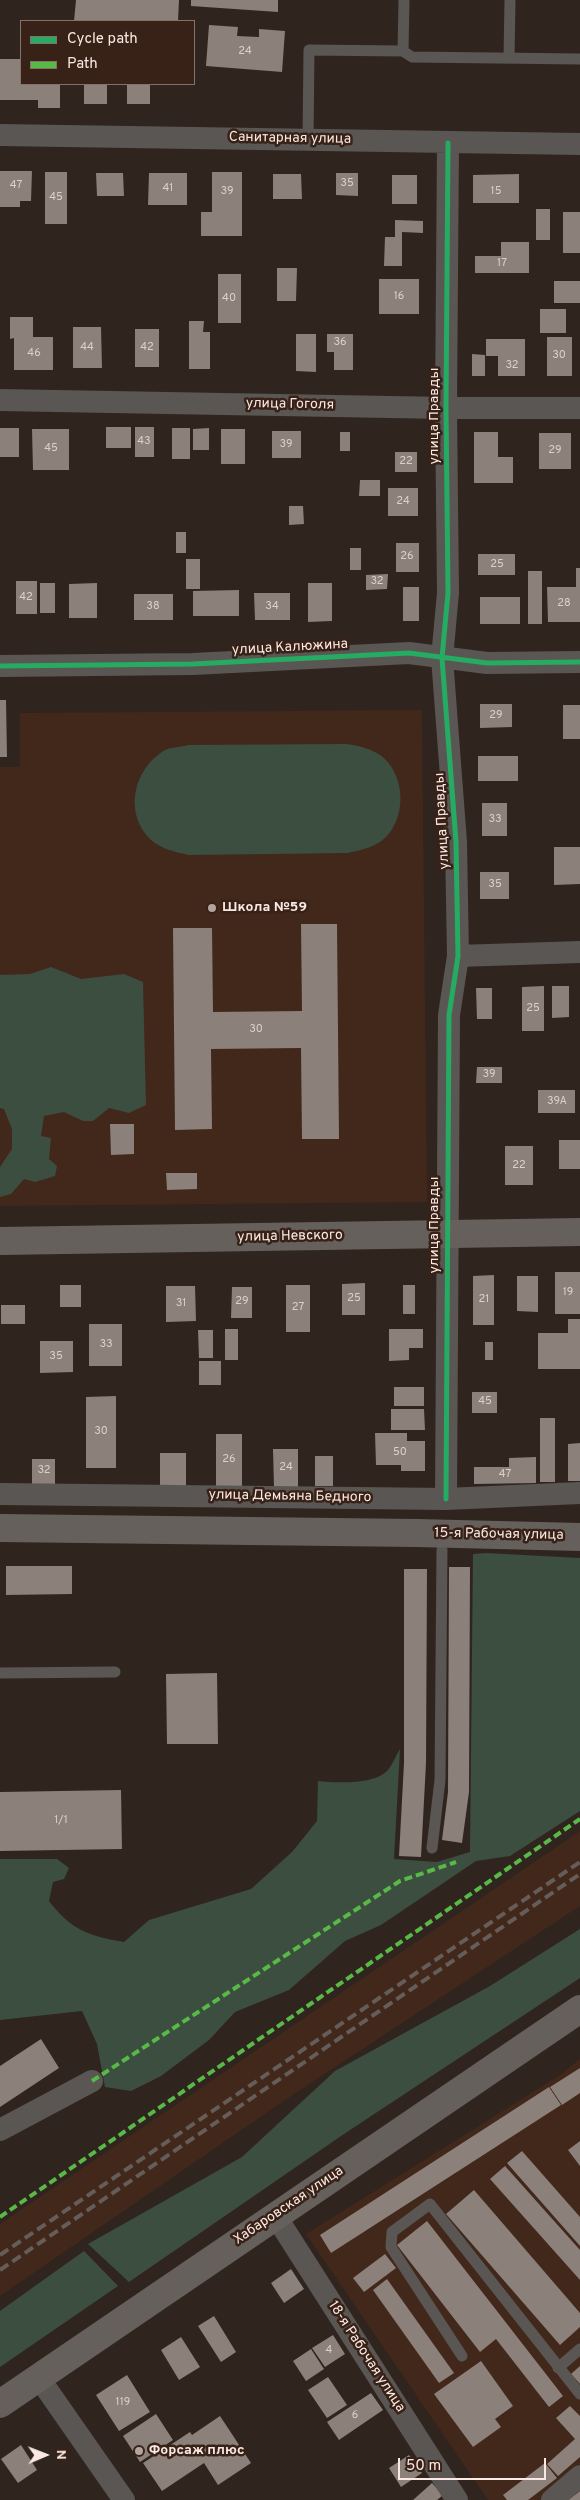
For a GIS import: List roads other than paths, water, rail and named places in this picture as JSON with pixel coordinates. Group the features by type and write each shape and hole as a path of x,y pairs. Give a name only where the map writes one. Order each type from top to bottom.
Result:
{"main road":[{"name":"улица Невского","path":"0,1241 580,1232"},
{"name":"15-я Рабочая улица","path":"0,1528 580,1537"},
{"name":"Хабаровская улица","path":"0,2404 275,2215 580,2010"}],"street":[{"name":"Санитарная улица","path":"0,134 580,144"},
{"name":"улица Правды","path":"446,1504 446,1235 449,1015 458,956 456,842 442,658 448,593 446,567 446,408 448,142"},
{"name":"улица Гоголя","path":"0,400 446,408 580,408"},
{"name":"улица Калюжина","path":"0,666 193,664 401,653 487,663 580,662"},
{"path":"458,956 580,952"},
{"name":"улица Демьяна Бедного","path":"0,1494 446,1504 580,1493"},
{"path":"0,2130 92,2081"},
{"name":"18-я Рабочая улица","path":"275,2215 457,2500"},
{"path":"39,2378 124,2500"},
{"path":"552,2500 580,2476"}],"lane":[{"path":"403,51 404,0"},
{"path":"509,58 510,0"},
{"path":"308,140 309,50 403,51 412,57 580,59"},
{"path":"432,1848 440,1780 442,1550"},
{"path":"0,1673 115,1672"},
{"path":"462,2356 391,2247 392,2232 430,2204 580,2394"},
{"path":"558,2368 580,2349"}],"railway":[{"path":"0,2255 580,1862"},
{"path":"0,2270 580,1874"}],"place":[{"name":"Школа №59","path":"212,908"},
{"name":"Форсаж плюс","path":"139,2451"}]}
